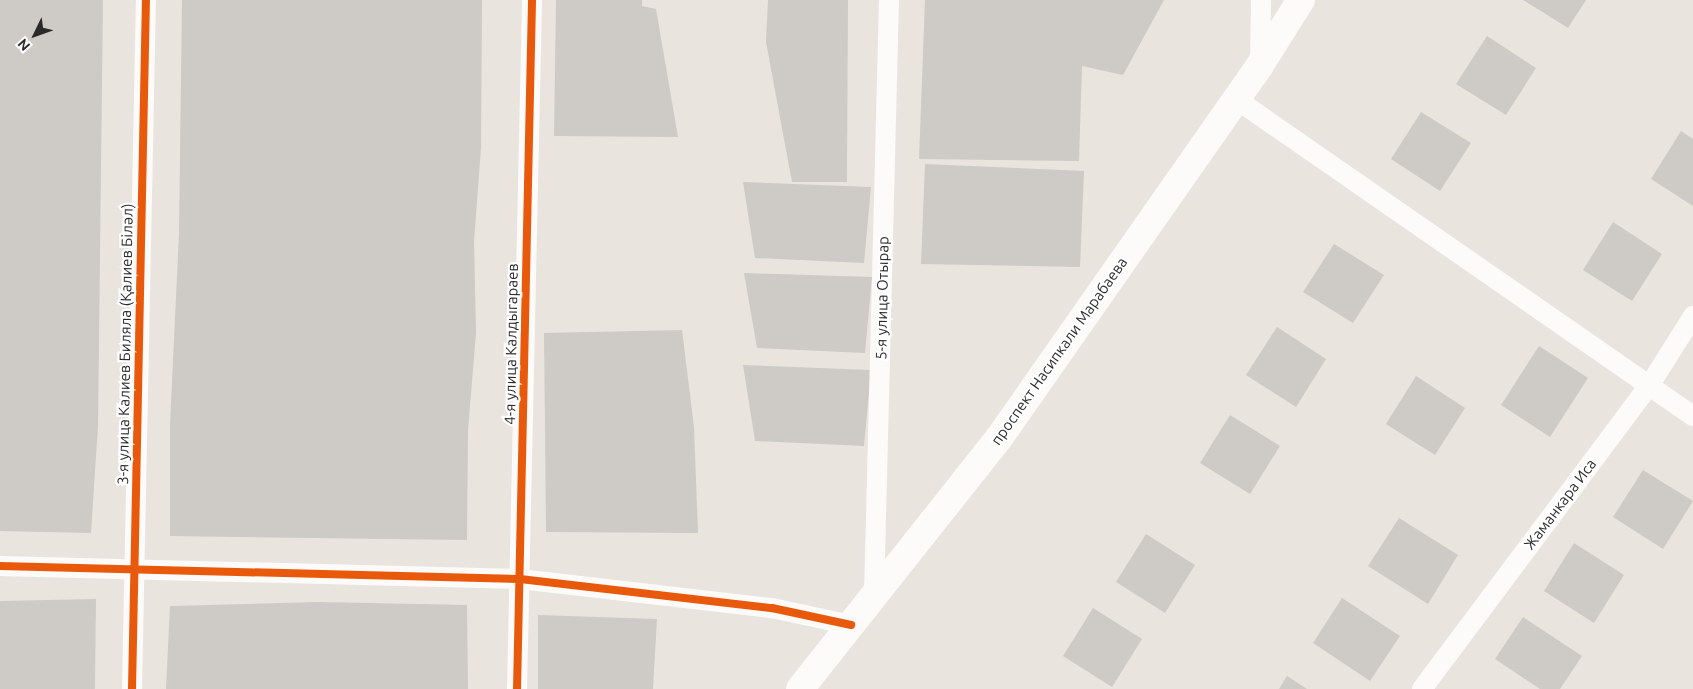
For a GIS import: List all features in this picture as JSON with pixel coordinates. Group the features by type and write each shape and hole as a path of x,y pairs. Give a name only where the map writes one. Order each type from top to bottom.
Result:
{"main road":[{"name":"проспект Насипкали Марабаева","path":"800,689 999,438 1260,65 1301,0"}],"street":[{"name":"3-я улица Калиев Биляла (Қалиев Біләл)","path":"132,689 146,0"},
{"name":"4-я улица Калдыгараев","path":"517,689 532,0"},
{"name":"5-я улица Отырар","path":"874,596 889,0"},
{"path":"1260,65 1261,0"},
{"path":"1236,99 1693,416"},
{"name":"Жаманкара Иса","path":"1422,689 1649,386 1693,316"},
{"path":"0,566 520,579 772,608 850,625"}],"building":[{"path":"0,0 103,0 98,426 91,533 0,531"},
{"path":"182,0 482,0 481,148 474,241 476,333 468,430 467,540 170,536 170,425 179,233"},
{"path":"556,0 642,0 642,6 656,9 678,137 554,136"},
{"path":"768,0 848,0 847,182 792,182 766,42"},
{"path":"925,0 1164,0 1123,75 1082,66 1079,161 919,159"},
{"path":"1523,0 1586,0 1568,28"},
{"path":"1487,36 1536,68 1506,115 1456,84"},
{"path":"1421,112 1471,143 1440,191 1391,159"},
{"path":"1681,131 1693,139 1693,206 1651,179"},
{"path":"925,164 1084,171 1080,267 921,264"},
{"path":"743,182 871,187 864,263 755,258"},
{"path":"1613,222 1662,254 1632,301 1583,270"},
{"path":"1334,244 1384,275 1353,323 1303,292"},
{"path":"744,273 872,277 865,353 757,348"},
{"path":"1277,327 1326,359 1296,407 1246,375"},
{"path":"682,330 694,427 698,533 546,532 544,333"},
{"path":"1539,346 1588,378 1550,437 1501,405"},
{"path":"743,365 871,370 864,446 755,441"},
{"path":"1416,376 1465,408 1435,455 1386,424"},
{"path":"1230,415 1280,446 1250,494 1200,463"},
{"path":"1643,470 1693,501 1663,549 1613,517"},
{"path":"1399,518 1458,555 1428,604 1368,566"},
{"path":"1146,534 1195,565 1165,613 1116,582"},
{"path":"1574,543 1624,575 1594,623 1544,591"},
{"path":"1342,598 1400,636 1370,681 1313,643"},
{"path":"96,599 95,689 0,689 0,601"},
{"path":"318,602 467,605 468,689 166,689 170,606"},
{"path":"1093,608 1142,639 1112,687 1063,656"},
{"path":"538,615 657,619 653,689 538,689"},
{"path":"1523,617 1582,656 1560,689 1540,689 1495,659"},
{"path":"1287,676 1307,689 1279,689"}],"cycle path":[{"path":"132,689 146,0"},
{"path":"517,689 532,0"},
{"path":"0,566 520,579 772,608 851,625"}]}
